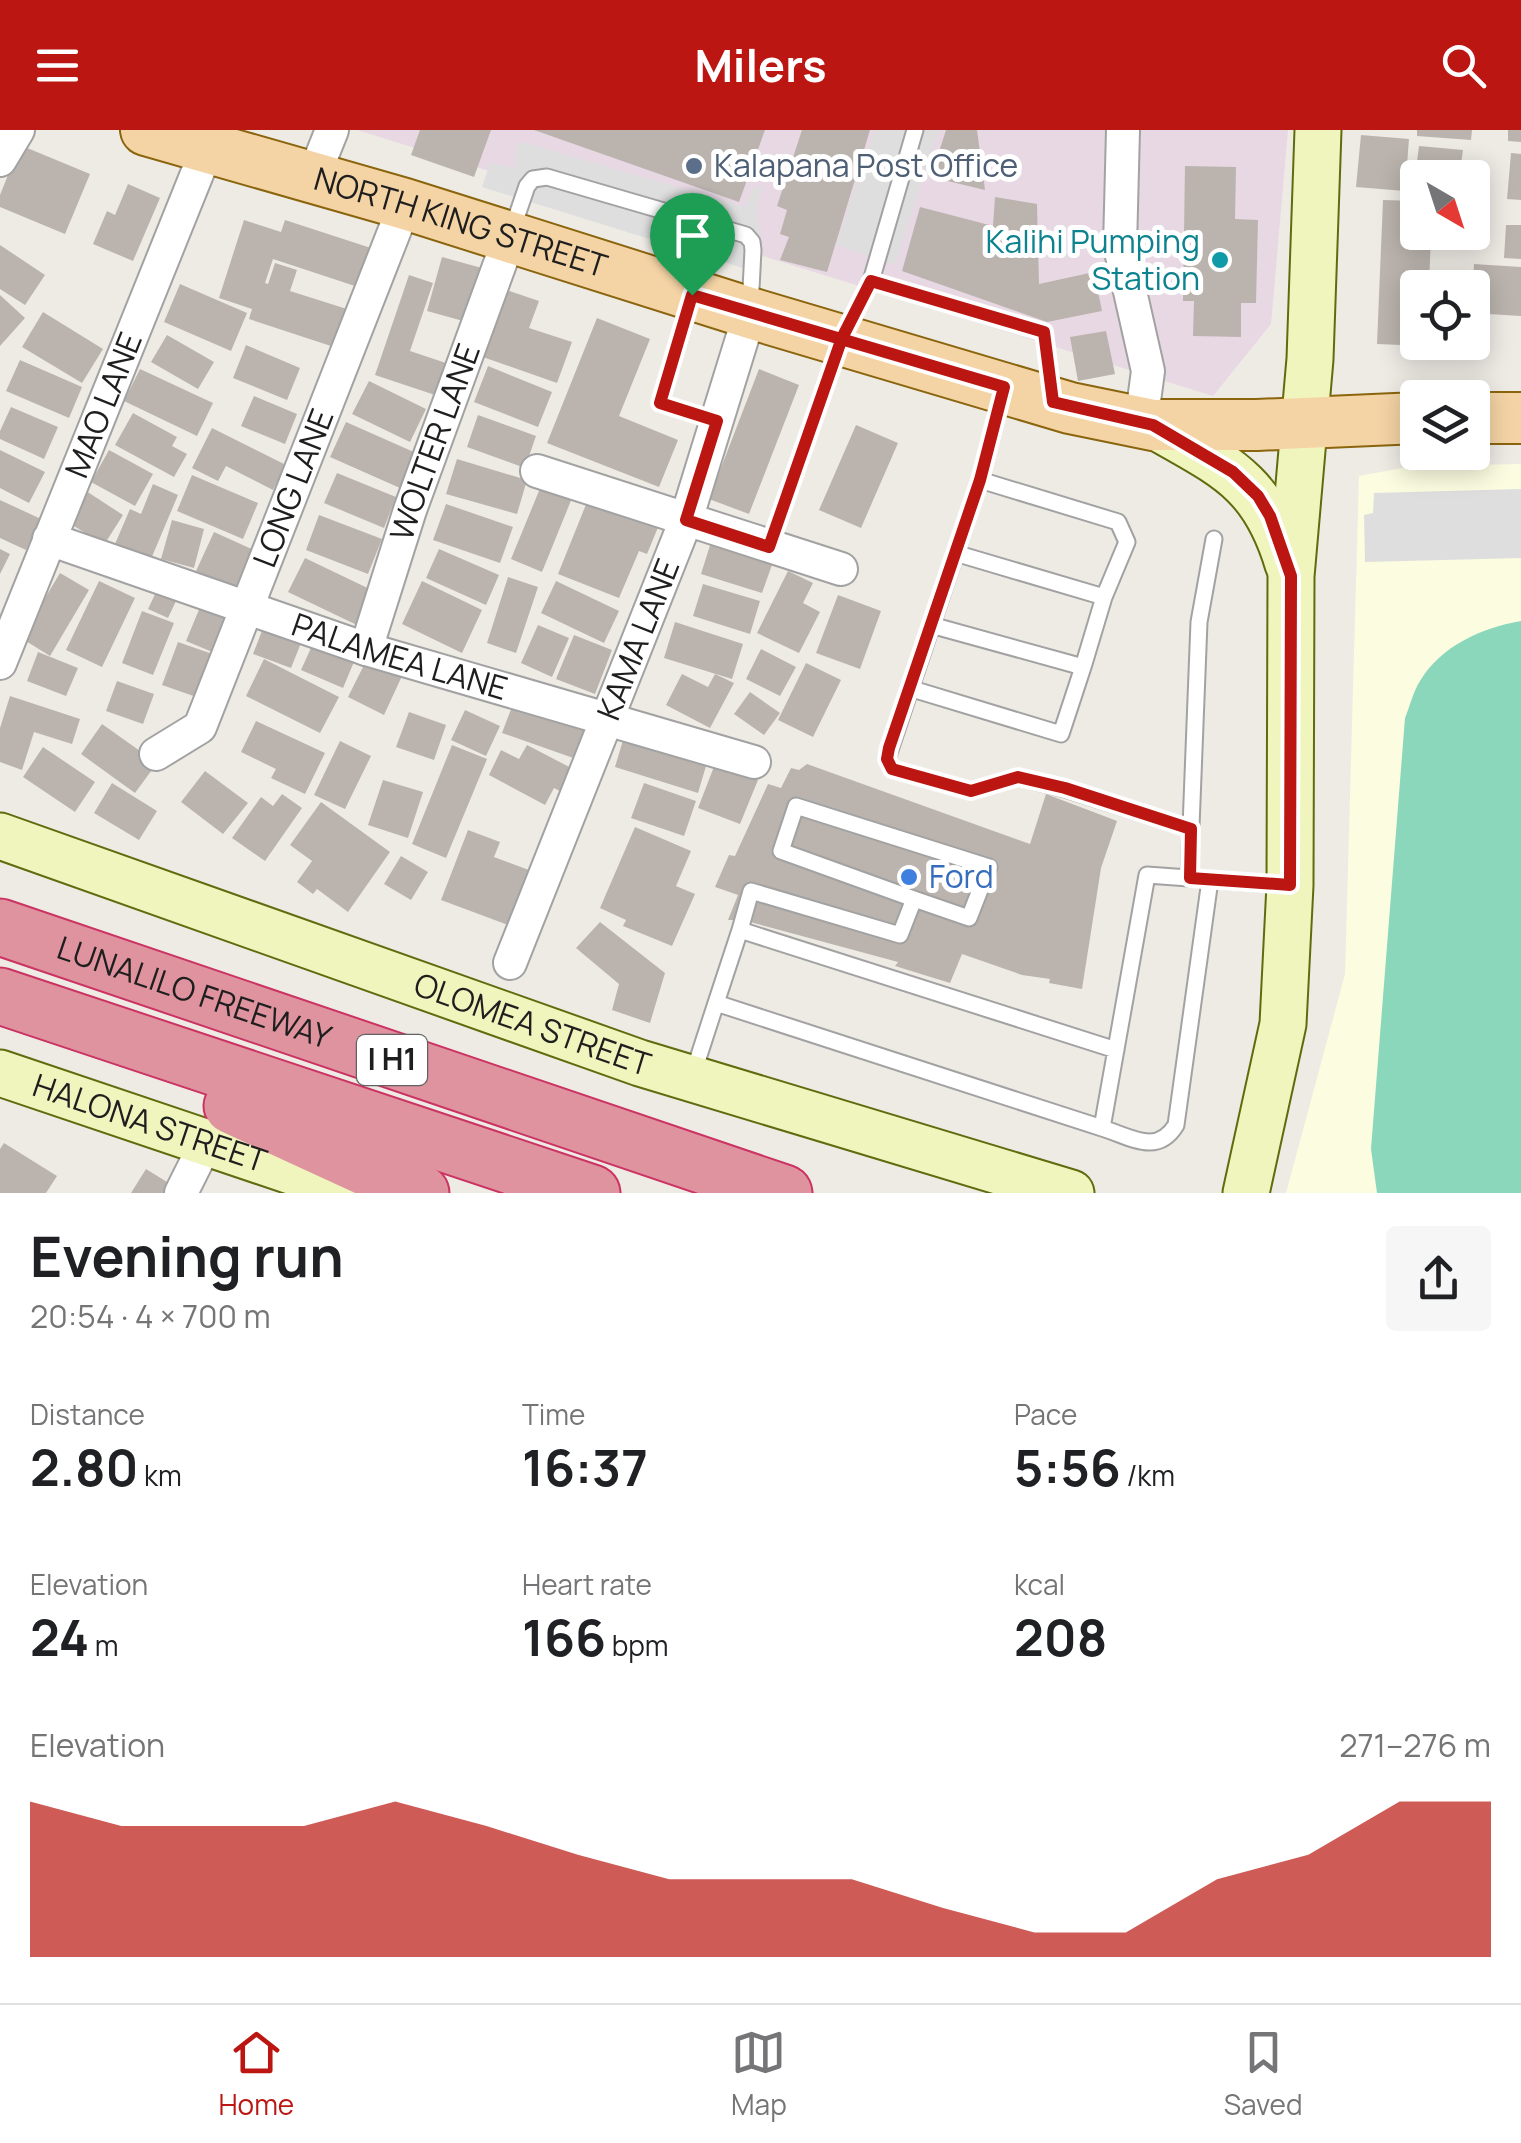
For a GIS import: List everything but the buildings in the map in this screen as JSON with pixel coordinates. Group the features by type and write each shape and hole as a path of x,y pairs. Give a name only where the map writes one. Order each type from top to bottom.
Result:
{"highway":[{"name":"LUNALILO FREEWAY","path":"0,927 784,1193"},
{"name":"LUNALILO FREEWAY","path":"0,996 592,1193"},
{"path":"0,1004 421,1193"}],"main road":[{"name":"NORTH KING STREET","path":"146,130 405,204 692,295 1053,402 1147,424 1304,424 1400,419"},
{"path":"1246,1193 1283,1024 1290,885 1291,576 1304,424 1318,130"},
{"path":"1490,418 1521,418"},
{"path":"1147,424 1217,462 1246,484 1270,516 1291,576"},
{"name":"OLOMEA STREET","path":"0,836 692,1078 1071,1193"},
{"name":"HALONA STREET","path":"0,1073 356,1193"}],"street":[{"path":"0,160 18,130"},
{"path":"312,180 332,130"},
{"path":"1123,130 1120,247 1148,370 1147,424"},
{"name":"MAO LANE","path":"0,663 207,149"},
{"name":"LONG LANE","path":"156,754 200,727 405,204"},
{"name":"WOLTER LANE","path":"366,649 410,510 509,238"},
{"name":"KAMA LANE","path":"510,964 686,520 750,312"},
{"path":"536,472 842,569"},
{"name":"PALAMEA LANE","path":"48,539 366,649 754,762"},
{"path":"181,1193 207,1140"}],"lane":[{"path":"769,547 842,338 871,281 914,130"},
{"path":"509,238 527,186 534,179 547,177 746,235 753,250 750,312"},
{"path":"871,281 1044,332 1053,402"},
{"path":"692,295 660,403 717,421"},
{"path":"1004,387 980,480 887,759 892,769 971,791 1018,777 1191,829"},
{"path":"909,688 1061,734 1104,598 1127,542 1118,522 980,480"},
{"path":"1190,878 1199,622 1214,540"},
{"path":"955,553 1104,598"},
{"path":"931,625 1083,667"},
{"path":"796,806 989,868 969,918 914,899 781,852 796,806"},
{"path":"1102,1128 1146,875 1290,885"},
{"path":"716,1003 1152,1144 1168,1138 1176,1124 1210,880"},
{"path":"692,1078 751,891 900,935 914,899"},
{"path":"740,930 1116,1050"}],"shaded area":[{"path":"357,130 1288,130 1271,324 1213,396"},
{"path":"875,130 939,130 895,264 836,245"},
{"path":"522,142 745,207 753,189 762,186 757,212 762,248 746,269 482,187 490,163 515,168 516,146"},
{"path":"1521,464 1521,1193 1286,1193 1345,974 1359,476 1400,468 1490,470 1490,465"},
{"path":"1521,489 1521,558 1365,562 1364,515 1373,513 1374,493"}],"green space":[{"path":"1521,621 1521,1193 1377,1193 1371,1149 1405,718 1418,685 1440,657 1464,640"}],"place":[{"name":"Kalapana Post Office","path":"694,166"},
{"name":"Kalihi Pumping Station","path":"1220,260"},
{"name":"Ford","path":"909,877"}],"route":[{"path":"692,295 660,403 717,421 686,520 769,547 842,338 871,281 1044,332 1053,402 1153,425 1233,472 1246,484 1258,496 1280,536 1291,576 1290,885 1190,878 1191,829 1065,788 1018,777 971,791 892,769 887,759 889,748 980,480 1004,387 842,338 692,295"}]}
